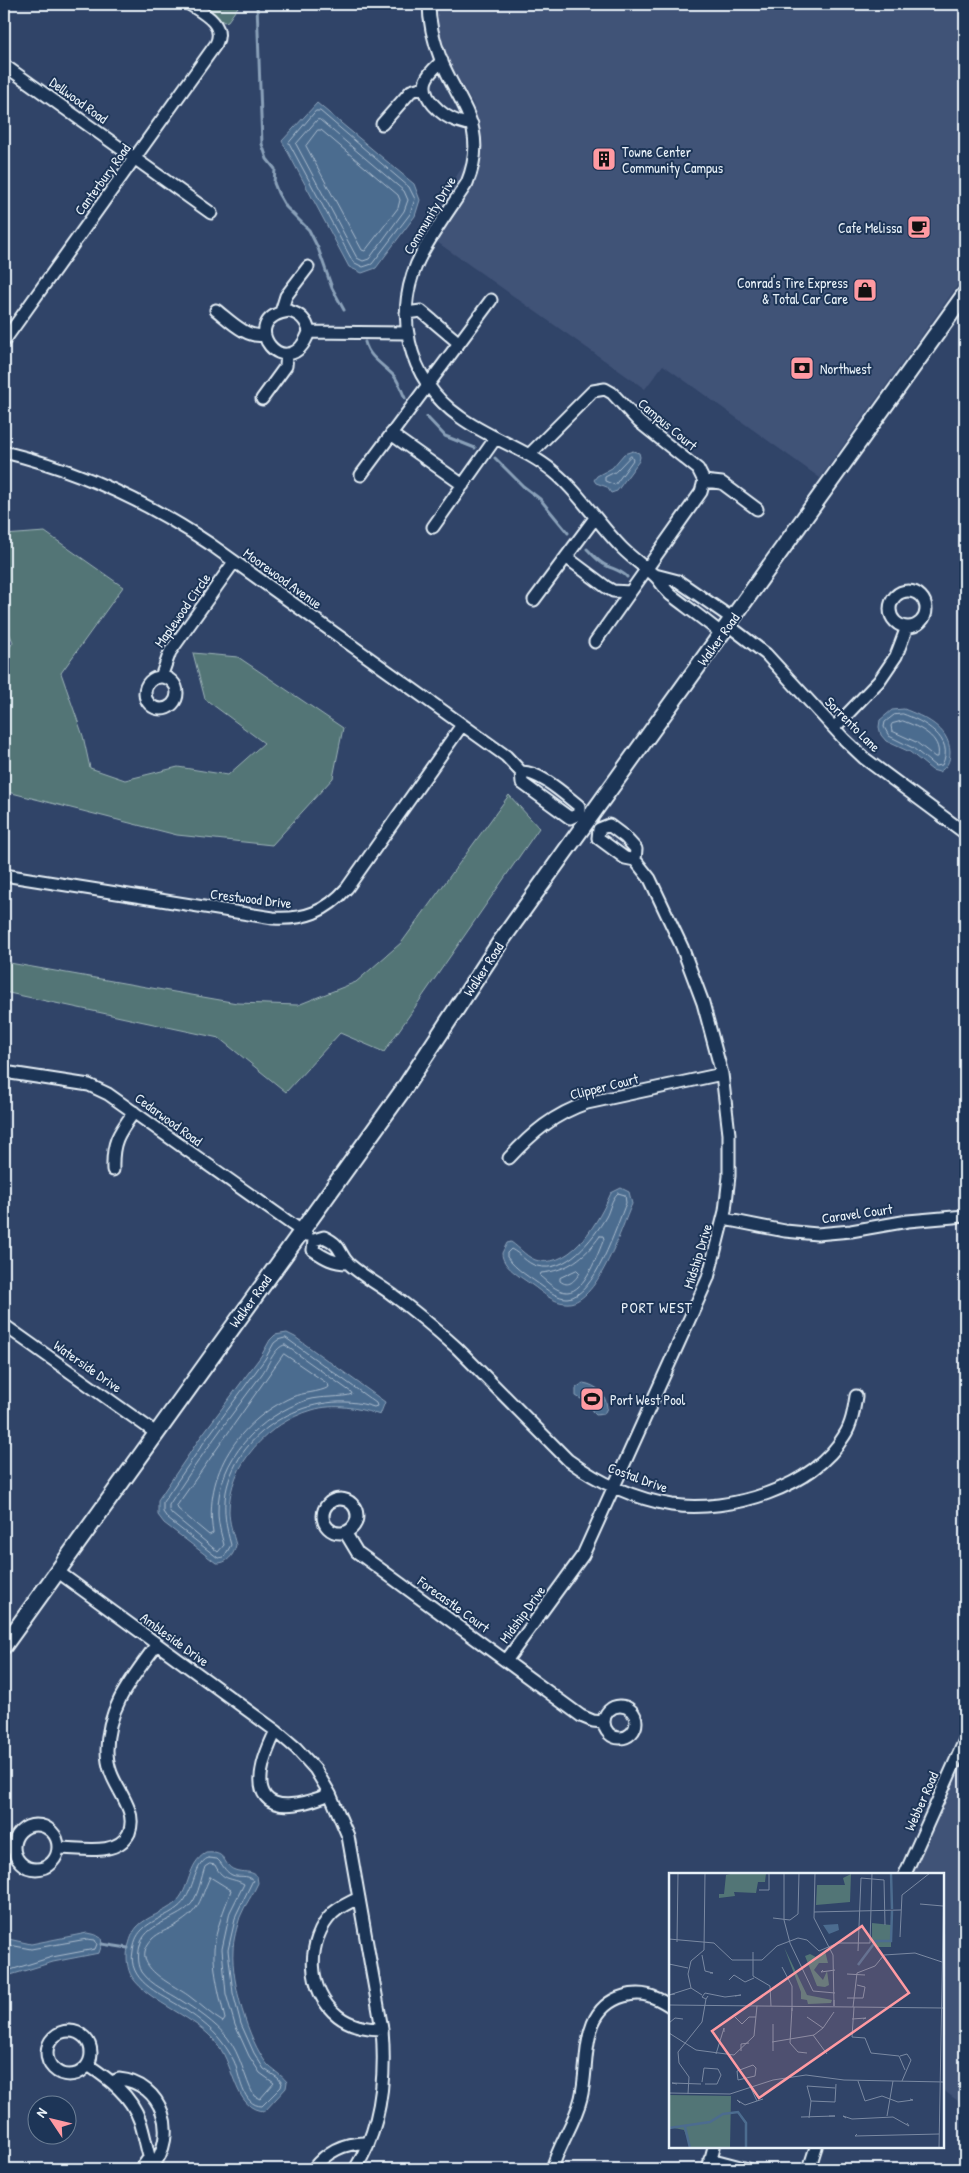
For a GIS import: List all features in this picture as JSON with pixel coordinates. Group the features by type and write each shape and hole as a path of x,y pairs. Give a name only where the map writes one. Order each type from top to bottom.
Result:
{"street":[{"name":"Canterbury Road","path":"4,341 218,40 219,32 214,22 189,4"},
{"name":"Community Drive","path":"429,4 433,37 442,61 465,106 472,124 475,144 471,172 466,183 422,254 411,279 406,314 406,334 417,369 441,402 458,416 495,439 530,454 560,476 621,547 651,572 669,593 727,626"},
{"path":"442,61 429,74 424,87 431,102 451,119 472,124"},
{"name":"Dellwood Road","path":"4,65 211,213"},
{"path":"382,124 411,90 424,87"},
{"path":"281,312 286,296 308,267"},
{"name":"Walker Road","path":"4,1646 408,1082 501,941 589,821 965,294"},
{"path":"361,476 491,300"},
{"path":"216,310 248,333 264,336"},
{"path":"289,311 300,316 305,321 309,332 300,346 287,354 272,348 264,336 268,322 281,312 289,311"},
{"path":"406,314 421,311 459,343"},
{"path":"309,332 406,334"},
{"path":"262,399 286,366 287,354"},
{"name":"Campus Court","path":"530,454 592,391 605,389 612,393 639,422 698,469 704,481"},
{"path":"391,434 462,485"},
{"path":"433,527 495,439"},
{"name":"Moorewood Avenue","path":"4,452 72,472 122,493 171,518 506,756 521,772 522,782 570,818 589,821"},
{"path":"595,642 630,592 651,572 701,492 704,481 722,483 757,509"},
{"path":"534,600 595,518"},
{"path":"566,557 613,591 630,592"},
{"name":"Maplewood Circle","path":"161,677 170,652 234,562"},
{"name":"Community Drive","path":"651,572 678,581 727,626"},
{"name":"Sorrento Lane","path":"727,626 760,649 864,758 965,832"},
{"path":"834,728 879,681 896,656 906,627"},
{"name":"Crestwood Drive","path":"4,875 273,918 303,917 327,907 347,888 462,725"},
{"name":"Midship Drive","path":"506,1661 579,1560 614,1487 708,1278 724,1219 729,1176 729,1141 722,1074 703,1003 682,947 650,879 635,860 625,858 598,838 589,821"},
{"name":"Midship Drive","path":"589,821 609,825 626,836 636,849 635,860"},
{"name":"Cedarwood Road","path":"4,1072 89,1086 108,1094 301,1230"},
{"name":"Clipper Court","path":"509,1158 538,1128 570,1109 587,1103 722,1074"},
{"path":"113,1170 112,1152 116,1136 134,1112"},
{"name":"Caravel Court","path":"724,1219 785,1231 816,1234 851,1231 908,1221 965,1216"},
{"name":"Costal Drive","path":"301,1230 314,1240"},
{"name":"Costal Drive","path":"314,1240 324,1236 334,1242 348,1263 397,1298 457,1348 568,1460 614,1487 654,1501 690,1506 721,1505 774,1491 802,1476 833,1451 849,1427 856,1396"},
{"name":"Costal Drive","path":"314,1240 313,1250 323,1257 334,1262 348,1263"},
{"name":"Waterside Drive","path":"4,1324 156,1433"},
{"name":"Forecastle Court","path":"345,1532 357,1552 581,1716 593,1721 603,1722"},
{"name":"Ambleside Drive","path":"57,1571 276,1731 296,1748 315,1769 330,1794 348,1836 382,2029 384,2077 378,2115 368,2143 355,2169"},
{"path":"59,1848 101,1849 113,1847 120,1844 129,1831 132,1817 113,1780 109,1763 107,1750 110,1723 118,1700 157,1644"},
{"path":"276,1731 270,1743 261,1773 259,1784 262,1793 269,1800 278,1804 290,1805 311,1802 330,1794"},
{"name":"Webber Road","path":"905,1873 965,1740"},
{"path":"360,1898 339,1908 323,1926 313,1952 315,1981 327,2004 338,2016 368,2029 382,2029"},
{"path":"552,2169 555,2157 581,2098 588,2041 596,2016 608,2003 630,1994 646,1994 656,1997 669,2005"},
{"path":"88,2065 112,2082 130,2103 139,2120 149,2166 158,2159 166,2140 165,2121 158,2102 144,2088 128,2080 119,2079 112,2082"},
{"path":"313,2169 328,2154 340,2148 354,2142 368,2143"},
{"path":"714,2148 709,2164 748,2169"},
{"path":"810,2169 816,2148"}],"shaded area":[{"path":"432,4 965,4 965,275 820,478 663,365 645,389 420,230 480,141 473,104 447,59 437,36"},
{"path":"965,1750 965,2106 944,2091 944,1873 911,1873"}],"green space":[{"path":"196,4 240,4 228,21 224,22"},
{"path":"45,532 123,587 61,673 83,736 90,768 125,780 178,767 228,775 264,743 205,699 193,653 238,657 343,728 333,778 272,845 177,835 4,791 4,657 13,642 4,621 4,535"},
{"path":"509,795 539,828 384,1052 340,1033 286,1092 219,1038 4,992 4,962 237,1003 298,1005 356,982 402,942"}],"water":[{"path":"317,103 414,184 420,200 415,216 376,268 362,273 349,267 282,141"},
{"path":"633,451 639,453 639,461 617,491 611,493 607,487 596,483 594,480 597,476 612,468 624,454"},
{"path":"904,709 934,724 949,743 949,761 939,772 932,770 910,752 886,741 881,735 880,720 892,710"},
{"path":"621,1188 629,1192 632,1204 614,1247 597,1280 587,1293 577,1301 565,1303 551,1299 505,1263 502,1253 507,1243 511,1242 528,1256 539,1261 552,1261 574,1249 593,1227 611,1193"},
{"path":"287,1333 385,1402 380,1415 346,1407 312,1410 296,1416 266,1435 244,1462 236,1477 231,1494 229,1511 230,1524 236,1545 234,1552 223,1562 216,1563 164,1523 158,1515 158,1500 202,1435 261,1356 270,1340 275,1335"},
{"name":"Port West Pool","path":"583,1383 593,1386 603,1394 607,1408 604,1414 596,1415 592,1411 590,1401 576,1396 576,1388"},
{"path":"206,1853 218,1854 222,1856 231,1868 257,1876 258,1883 242,1912 236,1929 233,1963 242,2010 253,2040 267,2064 287,2082 286,2088 265,2111 255,2109 247,2104 241,2096 224,2054 209,2035 150,1995 132,1977 128,1967 128,1948 135,1929 141,1923 175,1903 184,1891 195,1863"},
{"path":"87,1933 101,1938 102,1944 99,1953 53,1962 4,1977 4,1938 31,1944"}],"waterway":[{"path":"257,4 262,144 267,159 275,169 274,183 278,193 286,207 309,230 318,248 332,288 344,310"},
{"path":"365,342 373,357 396,378 405,398"},
{"path":"427,417 445,436 475,448"},
{"path":"495,458 523,486 540,499 568,533"},
{"path":"587,549 602,563 627,577"},
{"path":"102,1944 128,1948"}],"place":[{"name":"Towne Center Community Campus","path":"604,159"},
{"name":"Cafe Melissa","path":"919,227"},
{"name":"Conrad's Tire Express & Total Car Care","path":"865,290"},
{"name":"Northwest","path":"802,368"},
{"name":"Port West Pool","path":"592,1399"}],"district":[{"name":"PORT WEST","path":"657,1307"}]}
